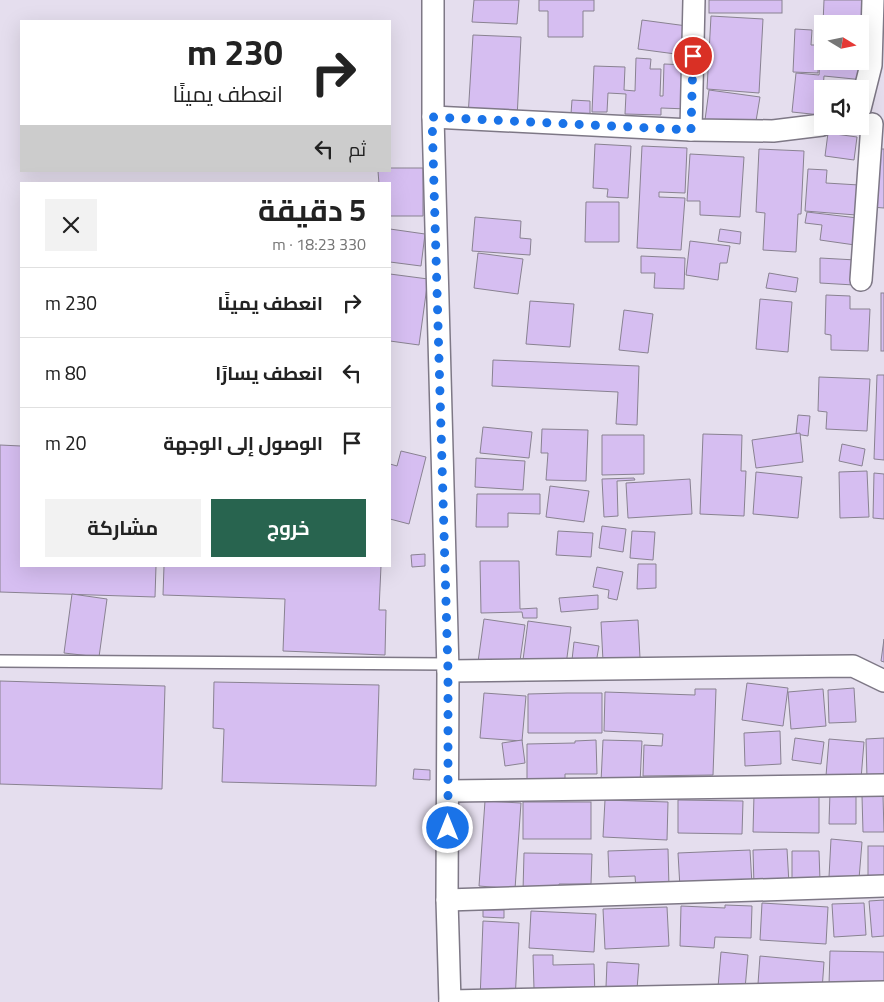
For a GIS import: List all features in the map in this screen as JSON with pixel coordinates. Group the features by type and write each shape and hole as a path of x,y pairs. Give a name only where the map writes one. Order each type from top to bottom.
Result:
{"street":[{"path":"434,0 432,117 448,668 447,900 450,1002 884,992"},
{"path":"691,130 694,0"},
{"path":"869,120 873,0"},
{"path":"432,117 691,130 773,131 814,126"},
{"path":"861,280 868,135"},
{"path":"448,668 853,666 884,681"},
{"path":"448,791 884,785"},
{"path":"447,900 884,886"}],"lane":[{"path":"0,661 448,668"}],"building":[{"path":"474,0 519,0 517,24 472,22"},
{"path":"539,0 594,0 594,11 583,11 583,37 548,37 548,11 539,11"},
{"path":"709,0 782,0 782,13 709,13"},
{"path":"824,0 863,0 862,15 823,15"},
{"path":"711,16 763,19 759,93 707,89"},
{"path":"642,20 687,26 683,55 638,49"},
{"path":"795,29 812,30 811,45 814,45 814,70 818,70 818,73 793,72"},
{"path":"473,35 521,37 517,119 468,117"},
{"path":"636,58 651,59 650,69 661,69 660,96 663,96 664,64 689,65 688,109 661,108 661,115 625,114 626,94 608,93 607,112 592,112 594,66 625,67 624,90 635,91"},
{"path":"819,70 865,70 864,80 824,76 824,80 814,80 814,114 792,112 796,73 819,75"},
{"path":"709,90 760,97 755,127 705,120"},
{"path":"572,100 590,101 590,115 571,114"},
{"path":"828,135 857,137 854,160 825,156"},
{"path":"595,144 631,146 628,198 607,197 608,189 593,188"},
{"path":"642,146 687,148 685,193 659,192 659,197 685,198 681,250 637,248"},
{"path":"759,149 804,151 801,214 798,214 796,252 763,250 765,213 756,212"},
{"path":"876,149 884,149 884,208 871,207"},
{"path":"690,154 744,157 740,217 700,215 700,201 687,201"},
{"path":"391,168 423,168 423,216 391,216 391,182 379,182 378,172 391,172"},
{"path":"808,169 827,170 826,183 859,185 856,215 805,211"},
{"path":"586,202 619,202 619,242 585,242"},
{"path":"807,212 858,218 855,245 820,240 822,225 805,223"},
{"path":"475,217 521,221 520,238 531,239 530,255 472,251"},
{"path":"391,229 425,234 421,266 391,262"},
{"path":"720,229 741,232 740,244 718,241"},
{"path":"690,241 730,246 727,263 720,263 718,280 686,275"},
{"path":"478,253 523,259 518,294 474,288"},
{"path":"641,256 685,258 684,289 654,288 655,273 641,273"},
{"path":"820,258 856,260 854,285 820,283"},
{"path":"769,273 798,278 796,292 766,288"},
{"path":"391,274 428,279 419,345 391,341"},
{"path":"881,293 884,293 884,351 881,351"},
{"path":"826,295 850,296 850,309 870,309 868,351 831,350 831,335 825,334"},
{"path":"760,299 792,302 788,352 756,349"},
{"path":"530,301 574,304 570,347 526,344"},
{"path":"624,310 653,314 648,353 619,350"},
{"path":"493,360 639,366 637,425 616,424 618,392 492,386"},
{"path":"877,375 884,375 884,460 874,459"},
{"path":"819,377 870,379 867,431 826,429 827,412 818,411"},
{"path":"798,415 810,416 808,436 796,434"},
{"path":"483,427 532,432 529,458 480,453"},
{"path":"542,429 588,430 586,481 546,480 548,453 541,453"},
{"path":"800,433 803,462 756,468 752,440"},
{"path":"703,434 742,435 741,471 746,471 744,516 700,514"},
{"path":"602,435 644,435 644,474 602,475"},
{"path":"842,444 865,449 862,466 839,461"},
{"path":"0,445 20,446 20,567 156,567 155,597 0,592"},
{"path":"401,451 426,457 409,524 391,519 391,464 397,466"},
{"path":"476,458 525,461 523,490 475,487"},
{"path":"867,471 869,517 840,518 839,472"},
{"path":"756,472 802,477 798,518 753,514"},
{"path":"874,473 884,474 884,519 873,518"},
{"path":"634,478 635,480 617,481 618,516 604,517 602,479"},
{"path":"690,479 692,514 628,518 626,483"},
{"path":"550,486 589,491 584,522 546,517"},
{"path":"477,494 540,494 540,514 508,513 508,527 476,527"},
{"path":"602,526 626,529 623,552 599,548"},
{"path":"558,531 593,533 591,557 556,555"},
{"path":"632,531 655,532 653,560 630,558"},
{"path":"425,554 425,566 412,567 411,555"},
{"path":"480,561 519,561 520,609 537,608 537,618 523,618 522,612 481,613"},
{"path":"638,564 656,564 656,588 637,589"},
{"path":"164,567 381,567 379,610 386,610 385,655 283,651 285,599 163,595"},
{"path":"597,567 623,572 617,600 608,598 609,590 593,587"},
{"path":"72,594 107,599 99,657 64,653"},
{"path":"598,595 598,609 561,612 559,598"},
{"path":"484,619 525,625 519,668 478,662"},
{"path":"638,620 640,658 603,661 601,622"},
{"path":"528,621 571,627 566,665 523,660"},
{"path":"884,639 884,662 881,661"},
{"path":"574,642 599,646 596,663 572,660"},
{"path":"0,681 165,686 162,789 0,784"},
{"path":"214,682 379,685 376,786 222,782 224,729 213,728"},
{"path":"747,683 788,688 783,726 742,720"},
{"path":"854,688 856,722 829,723 828,690"},
{"path":"695,689 716,689 713,775 643,776 644,745 662,746 663,734 604,731 605,692 695,695"},
{"path":"823,689 826,726 791,729 788,692"},
{"path":"484,693 526,696 522,741 480,738"},
{"path":"602,693 602,733 528,733 528,694"},
{"path":"780,731 781,764 745,766 744,733"},
{"path":"795,738 824,742 821,764 792,760"},
{"path":"884,738 884,778 867,779 866,739"},
{"path":"829,739 864,742 861,779 826,776"},
{"path":"522,740 525,763 505,766 502,743"},
{"path":"596,740 597,774 565,774 565,784 527,784 527,744 575,743 575,741"},
{"path":"603,740 642,741 640,783 601,782"},
{"path":"414,769 430,770 430,780 413,779"},
{"path":"830,792 856,792 856,824 829,824"},
{"path":"754,795 819,796 819,833 753,832"},
{"path":"883,795 884,832 863,832 862,796"},
{"path":"605,800 668,802 667,840 603,837"},
{"path":"678,800 743,801 742,834 678,833"},
{"path":"485,801 521,803 515,889 479,886"},
{"path":"523,802 591,802 591,839 523,839"},
{"path":"831,839 862,842 859,879 829,877"},
{"path":"868,846 884,846 884,884 868,884"},
{"path":"668,849 669,888 636,889 635,876 609,877 608,851"},
{"path":"787,849 789,884 754,886 753,850"},
{"path":"750,850 752,885 680,888 678,853"},
{"path":"792,851 819,851 820,881 792,882"},
{"path":"524,853 592,854 591,884 559,884 559,891 523,891"},
{"path":"884,900 884,936 872,937 869,901"},
{"path":"762,903 828,907 826,944 760,940"},
{"path":"864,903 866,935 834,937 832,904"},
{"path":"725,905 752,906 751,938 715,937 714,948 680,946 681,906 725,908"},
{"path":"667,907 669,946 605,949 603,909"},
{"path":"483,910 504,910 504,918 483,917"},
{"path":"531,911 596,914 594,952 529,948"},
{"path":"483,921 519,923 515,1001 480,1000"},
{"path":"830,951 884,952 884,986 829,985"},
{"path":"721,952 748,955 745,989 718,987"},
{"path":"533,955 553,955 553,965 594,964 595,997 534,989"},
{"path":"760,956 824,962 822,990 758,984"},
{"path":"607,962 639,964 637,989 606,987"}],"route":[{"path":"448,828 448,671 432,117 691,130 693,56"}]}
